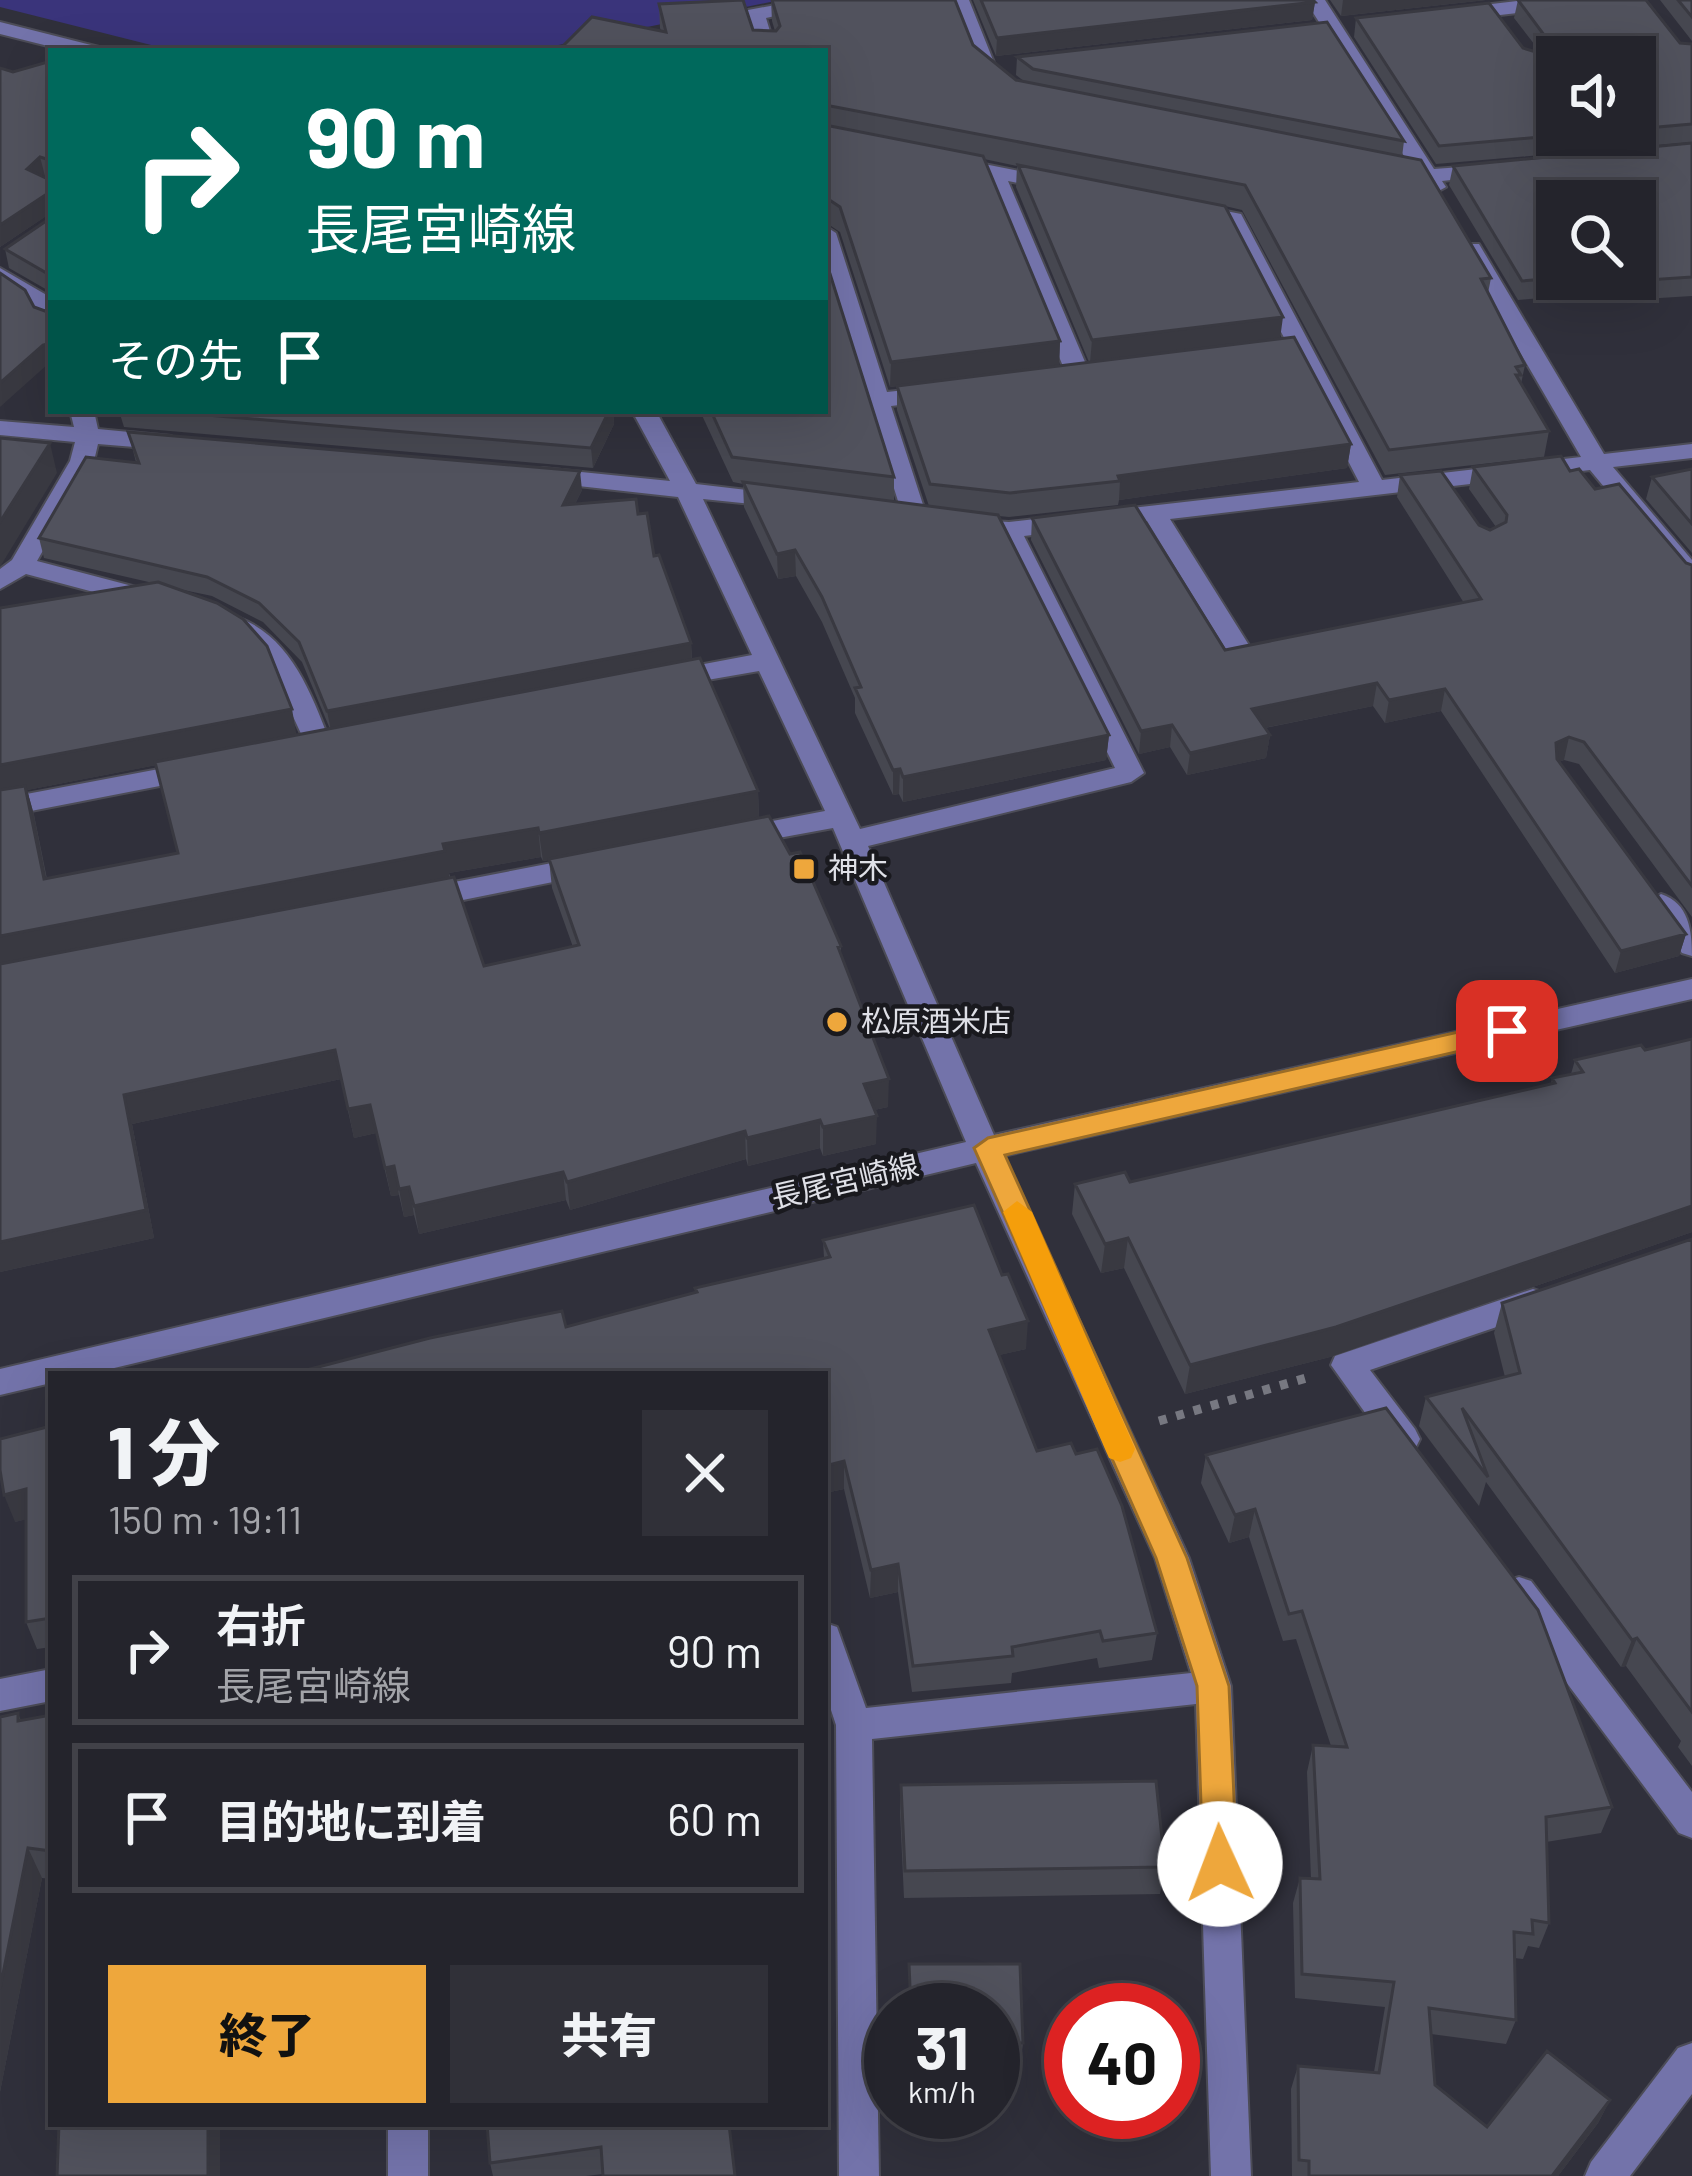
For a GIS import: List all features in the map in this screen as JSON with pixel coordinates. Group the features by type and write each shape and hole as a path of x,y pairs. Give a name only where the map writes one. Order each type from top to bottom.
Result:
{"street":[{"path":"765,48 754,14 837,0"},
{"path":"959,0 986,68 1023,96"},
{"path":"1315,0 1428,176 1597,463 1692,576"},
{"path":"1424,17 1499,18 1577,0"},
{"path":"0,28 80,48"},
{"path":"986,68 1010,65"},
{"path":"931,160 1081,189"},
{"path":"1361,163 1428,176 1521,168"},
{"path":"994,172 1079,376"},
{"path":"1168,206 1233,219 1292,349 1374,488"},
{"path":"828,242 880,400 904,516 1009,530 1692,451"},
{"path":"0,275 42,302 48,313"},
{"path":"880,400 968,389"},
{"path":"646,414 686,488 847,828 1113,1435 1172,1558 1213,1686 1232,2176"},
{"path":"85,424 82,461 11,573 222,619 268,645 289,671 319,747"},
{"path":"0,428 85,424 205,446"},
{"path":"509,472 806,503"},
{"path":"1446,480 1466,510"},
{"path":"1154,513 1244,658"},
{"path":"706,843 847,828 1131,773 1009,530"},
{"path":"638,685 767,661"},
{"path":"0,808 228,764"},
{"path":"400,903 611,862"},
{"path":"1649,889 1692,946"},
{"name":"長尾宮崎線","path":"0,1382 988,1148 1692,989"},
{"path":"1419,1460 1347,1365 1563,1292"},
{"path":"1491,1555 1692,1821"},
{"path":"828,1647 854,1725 860,2176"},
{"path":"0,1695 48,1686"},
{"path":"854,1725 1213,1686"},
{"path":"1605,2176 1692,2062"},
{"path":"408,2127 409,2176"}],"path":[{"path":"1113,1435 1347,1365"}],"shaded area":[{"path":"0,0 780,0 544,48 163,48 0,7"}],"building":[{"path":"743,0 753,30 776,31 780,26 772,0 955,0 973,45 1016,80 1421,160 1491,278 1481,279 1525,365 1516,367 1521,375 1516,375 1549,431 1389,450 1245,185 828,106 828,48 561,48 592,17 666,32 659,4"},
{"path":"981,0 1313,0 1315,2 997,38"},
{"path":"1518,0 1646,0 1680,43 1692,44 1692,124 1656,127 1656,36 1545,36"},
{"path":"1678,0 1692,0 1692,17"},
{"path":"1489,3 1523,48 1536,52 1536,137 1439,146 1356,18"},
{"path":"1327,22 1404,141 1033,69 1017,57"},
{"path":"48,62 48,159 40,157 27,169 48,179 48,206 47,194 0,225 0,68 13,72"},
{"path":"828,126 983,156 1060,341 891,362 840,207 828,199"},
{"path":"1692,143 1692,277 1656,279 1656,180 1536,180 1536,280 1522,281 1453,166 1557,156 1656,156 1656,146"},
{"path":"1018,165 1225,206 1283,317 1092,340"},
{"path":"48,220 48,274 5,249"},
{"path":"828,268 894,477 732,457 712,414 828,414"},
{"path":"0,273 25,290 34,307 48,309 48,344 0,383"},
{"path":"1294,337 1351,444 1118,476 1120,481 1010,493 930,484 897,386"},
{"path":"195,414 608,414 591,448"},
{"path":"128,432 580,471 563,505 636,499 638,514 647,513 654,556 659,555 691,643 327,711 299,642 259,603 207,577 39,538 86,457 139,463"},
{"path":"0,438 50,443 0,522"},
{"path":"1561,456 1570,471 1579,469 1595,489 1619,484 1692,565 1692,886 1584,742 1569,737 1556,743 1557,759 1686,934 1621,951 1445,689 1389,700 1377,683 1252,709 1270,735 1190,753 1172,725 1141,731 1032,518 1135,505 1225,650 1481,599 1400,475 1441,471 1479,525 1490,530 1506,522 1507,515 1473,467"},
{"path":"1692,469 1692,524 1652,477"},
{"path":"743,482 998,515 1109,735 903,777 900,769 893,770 855,688 861,687 822,597 795,550 777,554"},
{"path":"158,582 217,603 243,619 267,646 292,709 0,765 0,608"},
{"path":"700,658 758,791 539,833 538,828 443,844 445,851 0,936 0,790 25,786 44,879 178,853 155,762"},
{"path":"769,816 790,854 800,852 841,946 889,1079 864,1084 877,1116 823,1127 820,1120 747,1138 745,1131 567,1182 563,1172 414,1206 409,1187 399,1189 394,1166 385,1168 370,1105 348,1109 335,1050 124,1095 146,1210 0,1242 0,964 454,877 484,966 579,945 549,859"},
{"path":"1692,1039 1692,1206 1336,1327 1190,1365 1128,1238 1105,1244 1075,1184 1125,1172 1130,1182 1555,1083 1552,1078 1583,1072 1575,1060"},
{"path":"974,1205 1002,1275 1008,1274 1028,1321 989,1330 1037,1451 1071,1443 1076,1454 1097,1449 1122,1506 1157,1633 1103,1641 1100,1631 1012,1647 1013,1656 913,1666 898,1564 871,1570 844,1461 828,1465 828,1371 303,1371 562,1311 566,1327 697,1292 695,1288 830,1257 823,1240"},
{"path":"1692,1239 1692,1712 1637,1638 1632,1640 1462,1408 1488,1477 1426,1397 1520,1373 1502,1303"},
{"path":"1386,1408 1538,1610 1612,1807 1546,1817 1549,1923 1532,1920 1533,1934 1514,1932 1516,2020 1429,2008 1435,2085 1487,2127 1547,2051 1610,2100 1552,2176 1309,2176 1309,2161 1299,2160 1298,2066 1379,2073 1394,1982 1302,1974 1300,1878 1320,1879 1313,1745 1347,1747 1302,1611 1289,1614 1255,1509 1235,1515 1206,1455"},
{"path":"48,1427 48,1618 26,1622 26,1489 4,1495 0,1439"},
{"path":"18,1713 18,1721 48,1716 48,1851 28,1848 0,1989 0,1717"},
{"path":"1156,1781 1165,1867 905,1871 901,1785"},
{"path":"909,1964 1020,1964 1023,2043 1020,1983 910,1983"},
{"path":"59,2127 208,2127 208,2176 57,2176"},
{"path":"487,2127 729,2127 735,2176 603,2176 601,2147 490,2163"}],"slow traffic":[{"path":"1017,1212 1120,1449"}],"place":[{"name":"神木","path":"804,869"},
{"name":"松原酒米店","path":"837,1022"}],"route":[{"path":"1220,1864 1213,1686 1172,1558 988,1148 1507,1031"}]}
